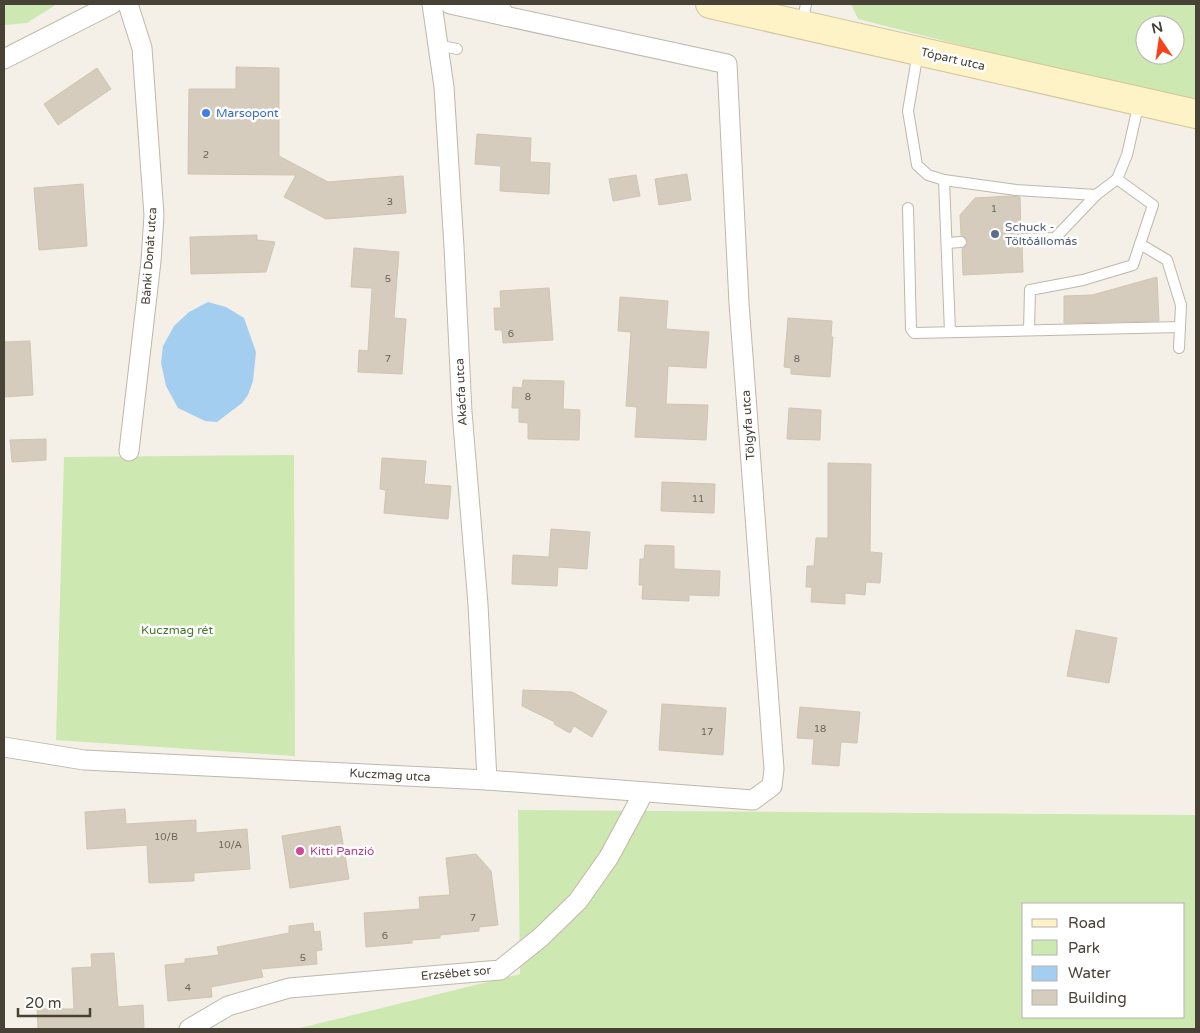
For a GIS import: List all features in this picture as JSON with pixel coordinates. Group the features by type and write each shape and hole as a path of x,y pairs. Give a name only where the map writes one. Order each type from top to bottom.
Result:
{"main road":[{"name":"Tópart utca","path":"726,5 804,14 918,51 1196,114"}],"street":[{"path":"4,59 112,4"},
{"name":"Bánki Donát utca","path":"128,4 142,48 154,215 151,261 129,450"},
{"name":"Akácfa utca","path":"432,4 444,87 462,412 478,604 487,780"},
{"path":"450,4 502,10"},
{"name":"Tölgyfa utca","path":"502,10 727,64 739,303 774,769 772,786"},
{"name":"Kuczmag utca","path":"4,747 84,760 487,780 753,800 772,786"},
{"name":"Erzsébet sor","path":"189,1029 228,1006 289,988 500,970 541,937 578,901 608,857 644,792"}],"lane":[{"path":"438,44 457,49"},
{"path":"918,51 908,111 917,164 928,175 944,180 1016,190 1096,195"},
{"path":"1021,239 1055,238 1096,195 1117,179 1128,155 1139,101"},
{"path":"1030,330 1030,290 1083,280 1133,265 1153,205 1117,179"},
{"path":"944,180 950,332"},
{"path":"908,208 911,329 914,333 1180,327"},
{"path":"947,243 961,242"},
{"path":"1140,244 1167,260 1181,305 1179,348"}],"green space":[{"path":"4,4 57,4 27,23 4,25"},
{"path":"851,4 1196,4 1196,103 858,19"},
{"name":"Kuczmag rét","path":"294,455 295,756 56,740 64,457"},
{"path":"518,810 1196,815 1196,1029 296,1029 520,974"}],"water":[{"path":"208,302 226,307 244,318 256,352 253,381 248,395 242,403 217,422 205,421 178,408 166,386 161,363 163,346 174,326 189,312"}],"building":[{"path":"236,67 279,68 279,156 328,182 403,176 406,213 326,219 284,197 296,175 188,174 189,89 236,89"},
{"path":"97,68 111,89 58,125 44,104"},
{"path":"477,134 531,138 530,162 550,163 549,194 500,191 501,166 475,164"},
{"path":"687,174 691,200 659,205 655,179"},
{"path":"636,175 640,196 613,201 609,179"},
{"path":"83,184 87,246 39,250 34,188"},
{"path":"1020,197 1021,232 1015,235 1014,240 1017,245 1022,246 1023,272 963,275 962,249 968,242 961,235 960,215 975,198"},
{"path":"257,235 257,240 275,242 266,272 191,274 190,237"},
{"path":"354,248 399,252 394,318 406,319 402,374 358,372 359,350 368,351 372,288 351,287"},
{"path":"1157,277 1159,321 1064,323 1064,296 1092,295"},
{"path":"549,288 553,340 503,343 502,330 495,330 494,308 501,308 500,291"},
{"path":"620,297 668,301 666,329 709,332 706,368 668,366 666,404 708,405 706,440 635,437 637,407 626,406 631,332 618,331"},
{"path":"788,318 832,321 831,337 833,337 830,377 791,374 791,368 784,367"},
{"path":"30,341 33,395 4,397 4,342"},
{"path":"523,380 564,381 563,409 580,410 579,440 528,439 528,423 519,422 519,408 512,408 513,387 522,388"},
{"path":"789,408 821,410 820,440 787,439"},
{"path":"46,439 46,460 12,462 10,440"},
{"path":"382,458 426,461 424,484 451,486 448,519 384,513 386,490 380,489"},
{"path":"828,463 871,464 870,552 882,553 880,583 866,582 865,595 845,593 845,604 811,602 812,587 806,587 807,566 814,566 816,538 828,538"},
{"path":"662,482 715,484 714,513 661,511"},
{"path":"551,529 590,532 587,569 558,567 557,586 512,584 513,555 549,557"},
{"path":"645,545 674,546 674,569 720,571 719,596 689,595 689,601 642,599 643,585 639,585 640,559 644,559"},
{"path":"1076,630 1117,638 1109,683 1067,676"},
{"path":"523,690 572,692 607,711 592,737 574,726 570,733 554,724 555,722 522,706"},
{"path":"662,704 726,708 723,755 659,750"},
{"path":"800,707 860,712 857,743 841,742 839,766 812,764 814,739 797,738"},
{"path":"125,809 126,824 196,820 196,833 247,829 250,869 194,873 194,881 149,883 147,845 87,849 85,812"},
{"path":"340,826 349,879 290,888 282,836"},
{"path":"476,854 491,871 498,925 479,927 479,931 440,935 440,938 412,940 412,943 366,947 364,913 420,909 419,897 450,895 446,858"},
{"path":"313,923 314,932 320,931 322,950 316,951 317,964 261,969 263,977 211,987 212,997 168,1001 165,965 185,963 185,959 219,955 217,947 289,933 289,926"},
{"path":"114,953 118,1007 143,1005 144,1029 38,1029 37,1009 74,1009 72,968 92,967 91,954"}],"place":[{"name":"Marsopont","path":"206,113"},
{"name":"Schuck - Töltőállomás","path":"995,234"},
{"name":"Kitti Panzió","path":"300,851"}]}
